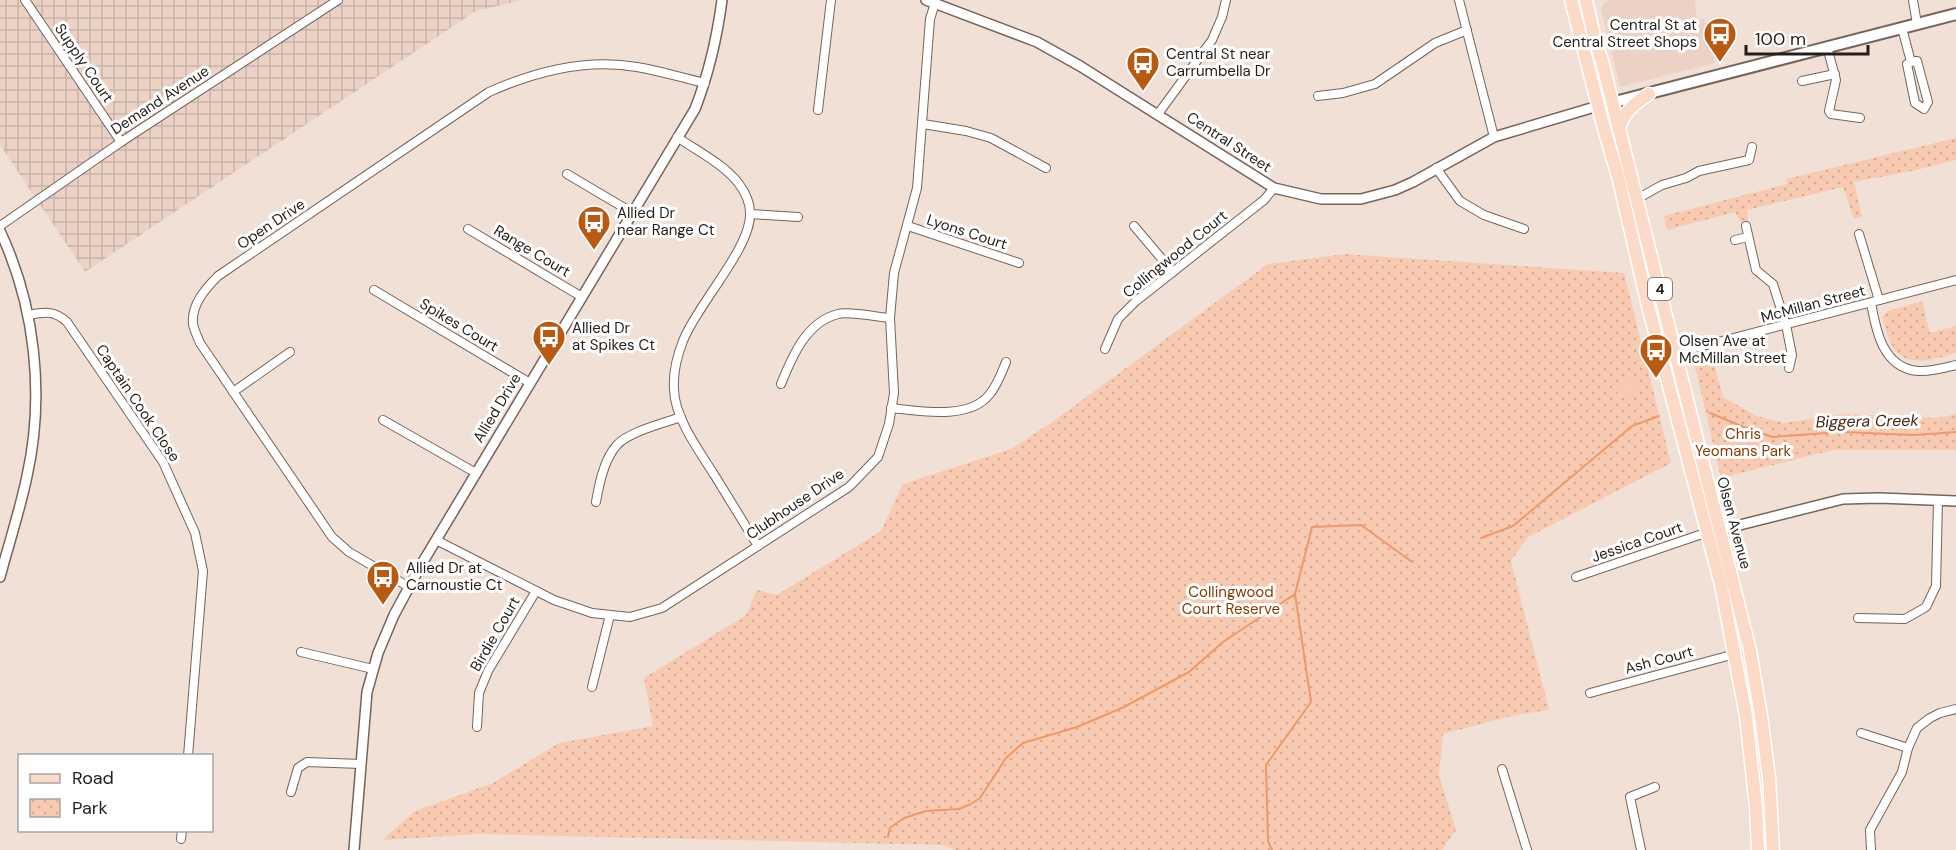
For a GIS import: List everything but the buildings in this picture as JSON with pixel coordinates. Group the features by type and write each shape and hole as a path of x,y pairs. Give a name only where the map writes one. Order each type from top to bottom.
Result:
{"main road":[{"name":"Olsen Avenue","path":"1571,0 1721,585 1735,654 1752,763 1758,850"},
{"name":"Olsen Avenue","path":"1586,0 1594,40 1602,61 1744,624 1758,694 1769,778 1773,850"},
{"path":"1598,106 1956,14"},
{"path":"1619,130 1628,109 1649,94"}],"street":[{"name":"Supply Court","path":"25,0 120,142"},
{"name":"Demand Avenue","path":"0,228 120,142 338,0"},
{"name":"Allied Drive","path":"354,850 367,692 394,615 436,540 695,108 705,83 714,48 722,0"},
{"path":"818,110 831,0"},
{"path":"1158,114 1212,40 1222,17 1226,0"},
{"path":"1459,0 1494,137"},
{"path":"1914,0 1917,24"},
{"name":"Central Street","path":"930,2 1037,42 1158,114 1274,188 1321,199 1361,199 1395,190 1494,137 1598,106"},
{"name":"Clubhouse Drive","path":"436,540 554,600 592,613 630,617 662,608 849,487 878,457 889,424 894,393 890,318 894,273 917,188 930,2"},
{"path":"1902,28 1911,62"},
{"path":"1317,96 1343,93 1375,84 1435,43 1467,30"},
{"path":"1827,47 1835,74 1835,90 1829,111 1831,114 1860,118"},
{"path":"1917,61 1928,102 1924,110 1915,103 1906,64 1911,62 1917,61"},
{"name":"Open Drive","path":"409,587 349,552 333,537 200,343 193,324 196,308 204,290 218,276 489,92 520,78 554,69 593,65 636,67 705,83"},
{"path":"1802,81 1835,74"},
{"path":"923,124 966,131 991,138 1046,168"},
{"path":"677,138 734,178 746,196 750,214 743,242 683,340 676,364 674,391 681,417 689,434 758,546"},
{"path":"1637,199 1662,185 1686,178 1699,171 1749,160 1752,147"},
{"path":"1436,168 1460,201 1484,215 1524,229"},
{"path":"567,174 633,213"},
{"name":"Collingwood Court","path":"1105,350 1118,319 1136,301 1264,200 1274,188"},
{"path":"750,214 798,217"},
{"name":"Lyons Court","path":"908,226 1019,263"},
{"path":"1134,226 1173,272"},
{"path":"1746,226 1756,270 1773,284 1786,325 1792,356 1789,368"},
{"path":"0,228 13,257 22,286 35,371 34,422 28,474 0,577"},
{"name":"Range Court","path":"468,229 582,297"},
{"path":"1859,234 1875,302 1876,332 1883,348 1899,365 1920,371 1956,365"},
{"path":"1735,240 1748,237"},
{"name":"McMillan Street","path":"1676,353 1956,280"},
{"name":"Spikes Court","path":"374,290 530,383"},
{"name":"Captain Cook Close","path":"28,315 51,312 60,315 67,322 163,462 195,533 203,571 188,754"},
{"path":"781,384 794,354 822,321 839,314 890,318"},
{"path":"233,392 290,352"},
{"path":"891,408 935,412 968,410 988,397 1000,378 1006,362"},
{"path":"596,502 604,470 617,444 631,436 681,417"},
{"path":"382,420 476,473"},
{"path":"1720,530 1843,499 1956,501"},
{"path":"1858,618 1905,619 1926,607 1936,586 1938,501"},
{"name":"Jessica Court","path":"1576,577 1706,532 1720,530"},
{"name":"Birdie Court","path":"477,727 479,693 488,671 536,591"},
{"path":"592,687 610,615"},
{"path":"301,652 374,669"},
{"name":"Ash Court","path":"1590,693 1735,654"},
{"path":"1871,850 1870,830 1902,772 1908,748 1917,728 1940,713 1956,709"},
{"path":"1861,733 1908,748"},
{"path":"291,792 298,768 307,762 361,764"},
{"path":"1502,769 1525,849"},
{"path":"1641,850 1630,797 1656,787"}],"shaded area":[{"path":"0,0 523,0 476,11 85,272 0,145"},
{"path":"1610,0 1695,0 1697,20 1704,19 1715,63 1620,87 1601,9 1604,3"}],"green space":[{"path":"1956,138 1956,160 1854,182 1862,217 1854,219 1843,187 1747,210 1748,222 1741,223 1735,212 1667,230 1664,216 1787,184 1786,179"},
{"name":"Collingwood Court Reserve","path":"1345,254 1624,273 1671,463 1528,537 1511,561 1549,710 1515,715 1443,734 1439,775 1456,830 1442,850 957,850 943,845 480,834 382,840 415,811 493,783 559,743 653,726 644,678 746,615 757,590 777,595 881,531 903,484 1011,449 1051,423 1268,264"},
{"path":"1922,301 1930,333 1956,326 1956,353 1918,361 1901,356 1895,349 1882,316 1888,311"},
{"name":"Chris Yeomans Park","path":"1712,357 1723,397 1756,416 1784,423 1846,414 1938,418 1956,414 1956,450 1833,450 1721,478 1695,366 1698,361"},
{"path":"1635,377 1639,384 1636,390 1639,394 1635,396 1632,393 1619,399 1615,386"}],"waterway":[{"name":"Biggera Creek","path":"1710,413 1772,437 1841,432 1914,435 1956,432"},
{"name":"Biggera Creek","path":"1481,538 1513,526 1632,426 1659,416"},
{"name":"Biggera Creek","path":"1272,850 1268,841 1266,765 1311,702 1295,594 1312,527 1361,525 1412,562"},
{"path":"888,837 890,828 904,818 926,811 959,809 971,804 980,798 1006,758 1023,743 1077,727 1124,707 1189,672 1223,642 1295,594"}],"place":[{"name":"Central St at Central Street Shops","path":"1720,63"},
{"name":"Central St near Carrumbella Dr","path":"1143,92"},
{"name":"Allied Dr near Range Ct","path":"594,251"},
{"name":"Allied Dr at Spikes Ct","path":"549,366"},
{"name":"Olsen Ave at McMillan Street","path":"1656,379"},
{"name":"Allied Dr at Carnoustie Ct","path":"383,606"}]}
